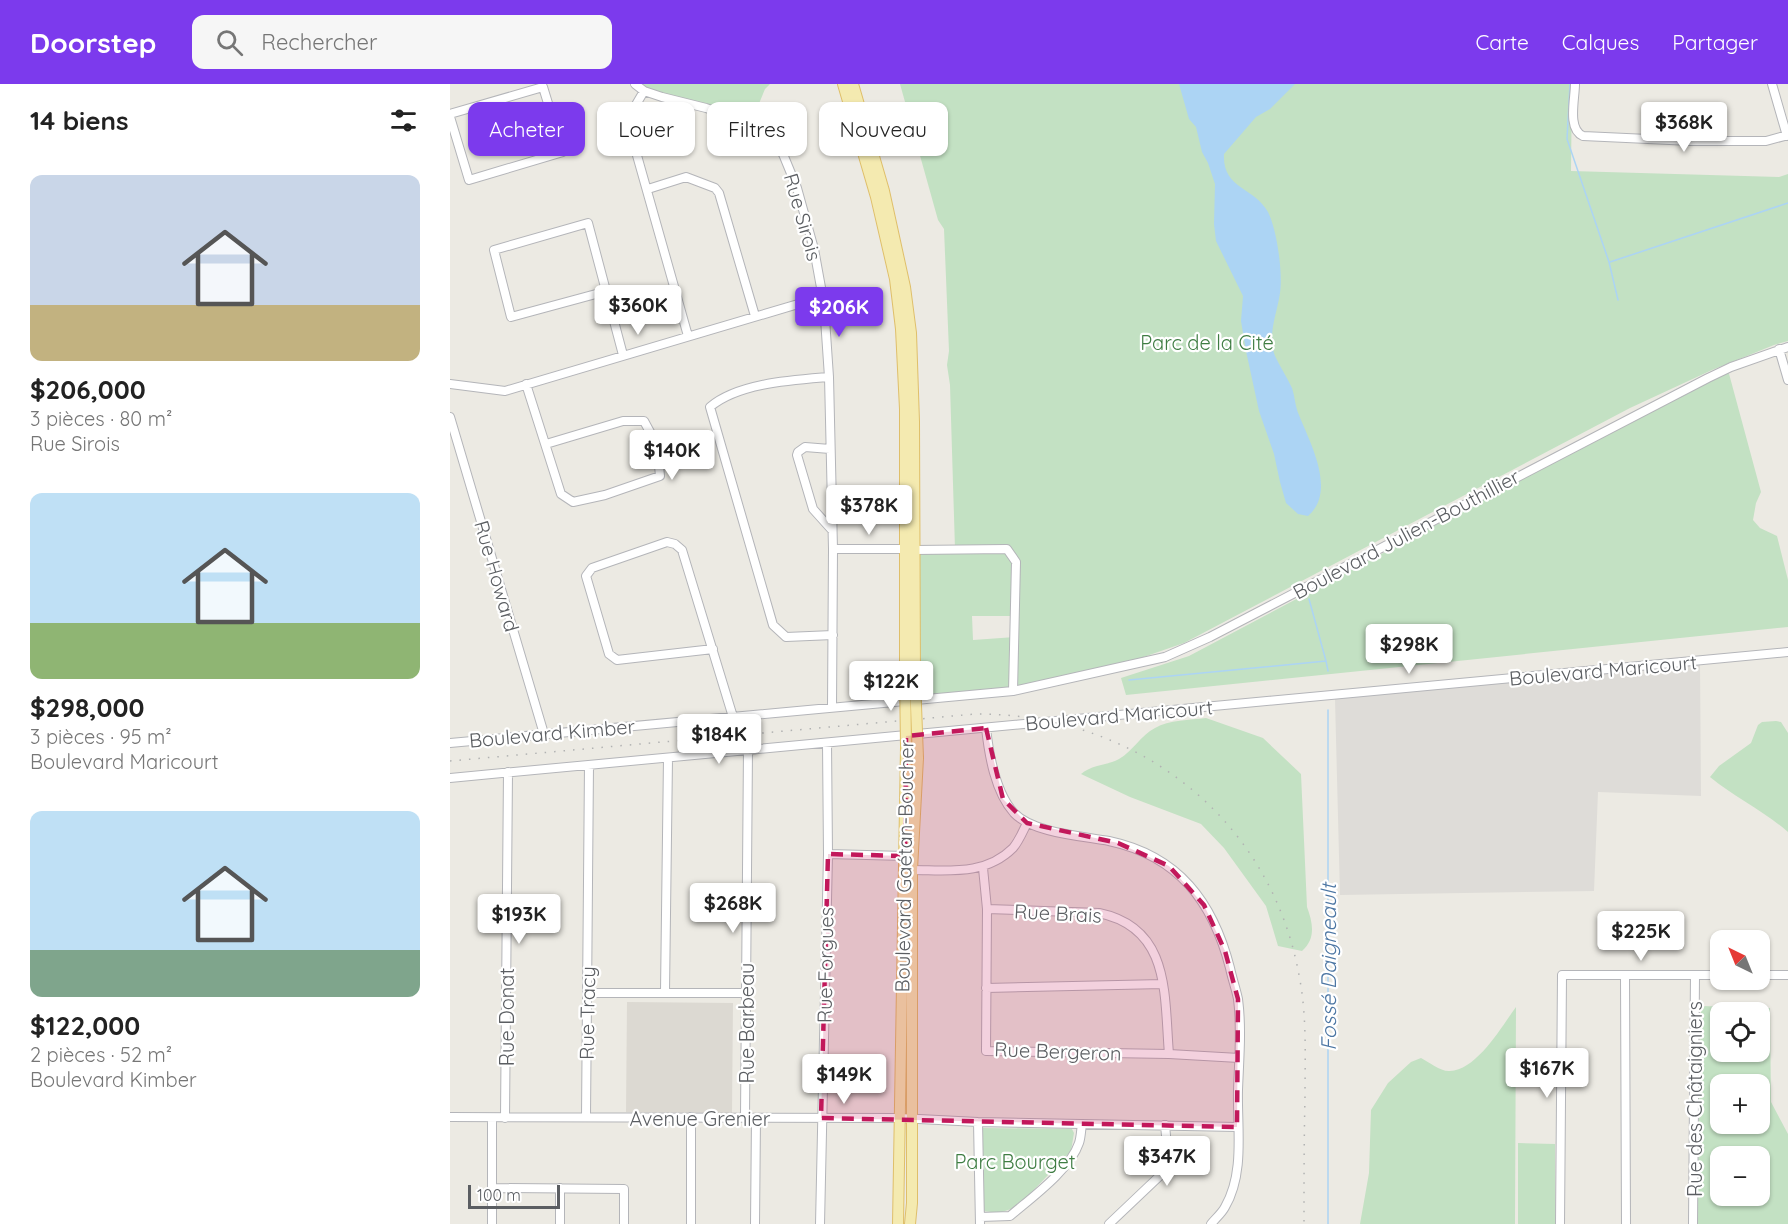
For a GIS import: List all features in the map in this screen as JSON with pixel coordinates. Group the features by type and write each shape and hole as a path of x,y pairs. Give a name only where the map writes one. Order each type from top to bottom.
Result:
{"main road":[{"name":"Boulevard Gaétan-Boucher","path":"843,84 876,197 895,279 903,346 910,661 918,758 904,856 898,1224"},
{"name":"Boulevard Gaétan-Boucher","path":"853,84 884,191 906,293 911,333 913,389 909,550"},
{"name":"Boulevard Gaétan-Boucher","path":"910,1224 912,798"}],"street":[{"name":"Rue Sirois","path":"635,84 644,91 751,123 760,129 783,154 797,188 814,249 823,300 829,377 833,549 832,707"},
{"path":"1575,84 1574,125 1580,135 1691,141 1766,141 1787,135 1772,84"},
{"path":"543,87 563,152 469,180 450,116 543,87"},
{"path":"644,91 627,120 687,336"},
{"path":"648,189 686,177 716,188 755,316"},
{"path":"607,291 511,316 494,250 588,223 607,291 623,355"},
{"path":"450,384 505,391 755,316 815,299 823,300"},
{"path":"1784,348 1788,380"},
{"name":"Boulevard Julien-Bouthillier","path":"1013,691 1165,657 1210,637 1708,378 1784,348"},
{"path":"829,377 771,383 720,399 710,407 773,625 786,637 833,635"},
{"path":"526,384 561,494 573,502 605,495 660,476 657,445 644,421 623,421 546,444"},
{"name":"Rue Howard","path":"450,417 544,734"},
{"path":"830,449 805,447 797,455 813,509 831,529"},
{"path":"713,649 617,660 609,654 586,576 592,568 667,542 675,544 682,550 713,649 733,717"},
{"path":"833,549 1007,549 1016,561 1013,691"},
{"name":"Boulevard Maricourt","path":"450,778 1788,652"},
{"name":"Boulevard Kimber","path":"450,743 1013,691"},
{"path":"986,728 993,765 1004,799 1014,813 1027,824 1118,843 1143,852 1168,866 1193,889 1214,920 1238,999 1238,1172 1226,1206 1210,1224"},
{"name":"Rue Forgues","path":"820,1224 828,854 827,743"},
{"name":"Rue Barbeau","path":"746,1118 748,749"},
{"path":"665,992 668,758"},
{"name":"Rue Tracy","path":"586,1117 589,765"},
{"name":"Rue Donat","path":"505,1118 508,772"},
{"path":"912,870 983,868 1014,847 1027,824"},
{"path":"828,854 904,856"},
{"name":"Rue Bergeron","path":"983,868 987,909 986,1051 1170,1054 1239,1058"},
{"name":"Rue Brais","path":"987,909 1099,913 1129,923 1141,933 1159,964 1170,1054"},
{"path":"1560,1224 1562,975 1710,975"},
{"path":"1625,975 1626,1224"},
{"name":"Rue des Châtaigniers","path":"1693,1224 1695,975"},
{"path":"1770,975 1788,975"},
{"path":"986,988 1163,984"},
{"path":"587,993 746,993"},
{"name":"Avenue Grenier","path":"450,1117 899,1118 978,1122 1237,1127"},
{"path":"492,1118 492,1224"},
{"path":"691,1118 691,1224"},
{"path":"756,1118 756,1224"},
{"path":"978,1122 980,1220 1010,1216 1027,1202 1067,1164 1079,1144 1082,1124"},
{"path":"1109,1224 1169,1167 1165,1125"},
{"path":"492,1188 624,1189 624,1224"},
{"path":"560,1188 560,1224"}],"highlighted area":[{"path":"986,728 1003,799 1027,823 1118,843 1169,866 1204,905 1225,951 1238,999 1237,1127 821,1118 828,854 905,856 906,736"}],"shaded area":[{"path":"1700,663 1701,796 1598,792 1594,891 1340,895 1335,699"},
{"path":"627,1002 733,1003 732,1113 626,1112"}],"green space":[{"path":"635,84 770,84 765,89 760,102 707,102 707,108 695,104 695,102 689,102"},
{"name":"Parc de la Cité","path":"900,84 1572,84 1571,171 1779,177 1788,174 1788,341 1712,370 1630,408 1184,643 1132,661 1013,691 923,699 914,550 955,549 944,229 938,220 920,156 948,156 948,102 905,102","holes":["972,616 1015,616 1015,637 973,640"]},
{"path":"1728,370 1761,492 1753,520 1760,528 1777,536 1788,580 1788,627 1126,695 1121,678 1189,656"},
{"path":"1206,718 1263,738 1301,774 1307,907 1312,930 1310,941 1302,951 1278,946 1266,906 1224,848 1201,824 1130,797 1081,774 1090,768 1119,759 1145,735 1161,725"},
{"path":"1762,722 1781,722 1788,733 1788,832 1710,777 1719,766 1751,743 1758,725"},
{"path":"1701,1006 1710,1006 1710,1062 1770,1062 1770,1008 1771,1102 1788,1134 1788,1224 1697,1224"},
{"path":"1516,1007 1515,1224 1360,1224 1369,1173 1371,1110 1388,1083 1411,1062 1421,1058 1446,1071 1460,1069 1488,1046"},
{"name":"Parc Bourget","path":"983,1128 1072,1129 1074,1133 1071,1151 1028,1196 1014,1208 999,1213 983,1211"},
{"path":"1518,1143 1555,1144 1555,1224 1518,1224"}],"water":[{"path":"1179,84 1295,84 1270,109 1256,117 1224,154 1228,174 1240,187 1255,197 1268,212 1277,240 1281,285 1272,332 1273,348 1292,388 1321,480 1316,506 1308,516 1298,514 1286,503 1274,454 1259,411 1246,351 1241,321 1243,296 1216,241 1215,184 1202,152 1196,127 1189,119"}],"waterway":[{"path":"1570,84 1567,139 1609,262 1618,300"},
{"path":"1610,262 1788,203"},
{"path":"1309,599 1326,661"},
{"name":"Fossé Daigneault","path":"1129,680 1326,661 1328,671"},
{"name":"Fossé Daigneault","path":"1328,710 1328,1224"}],"railway":[{"path":"450,761 975,714 1033,718 1089,732 1140,754 1186,784 1226,822 1258,867 1283,918 1302,990 1305,1066 1304,1224"}]}
